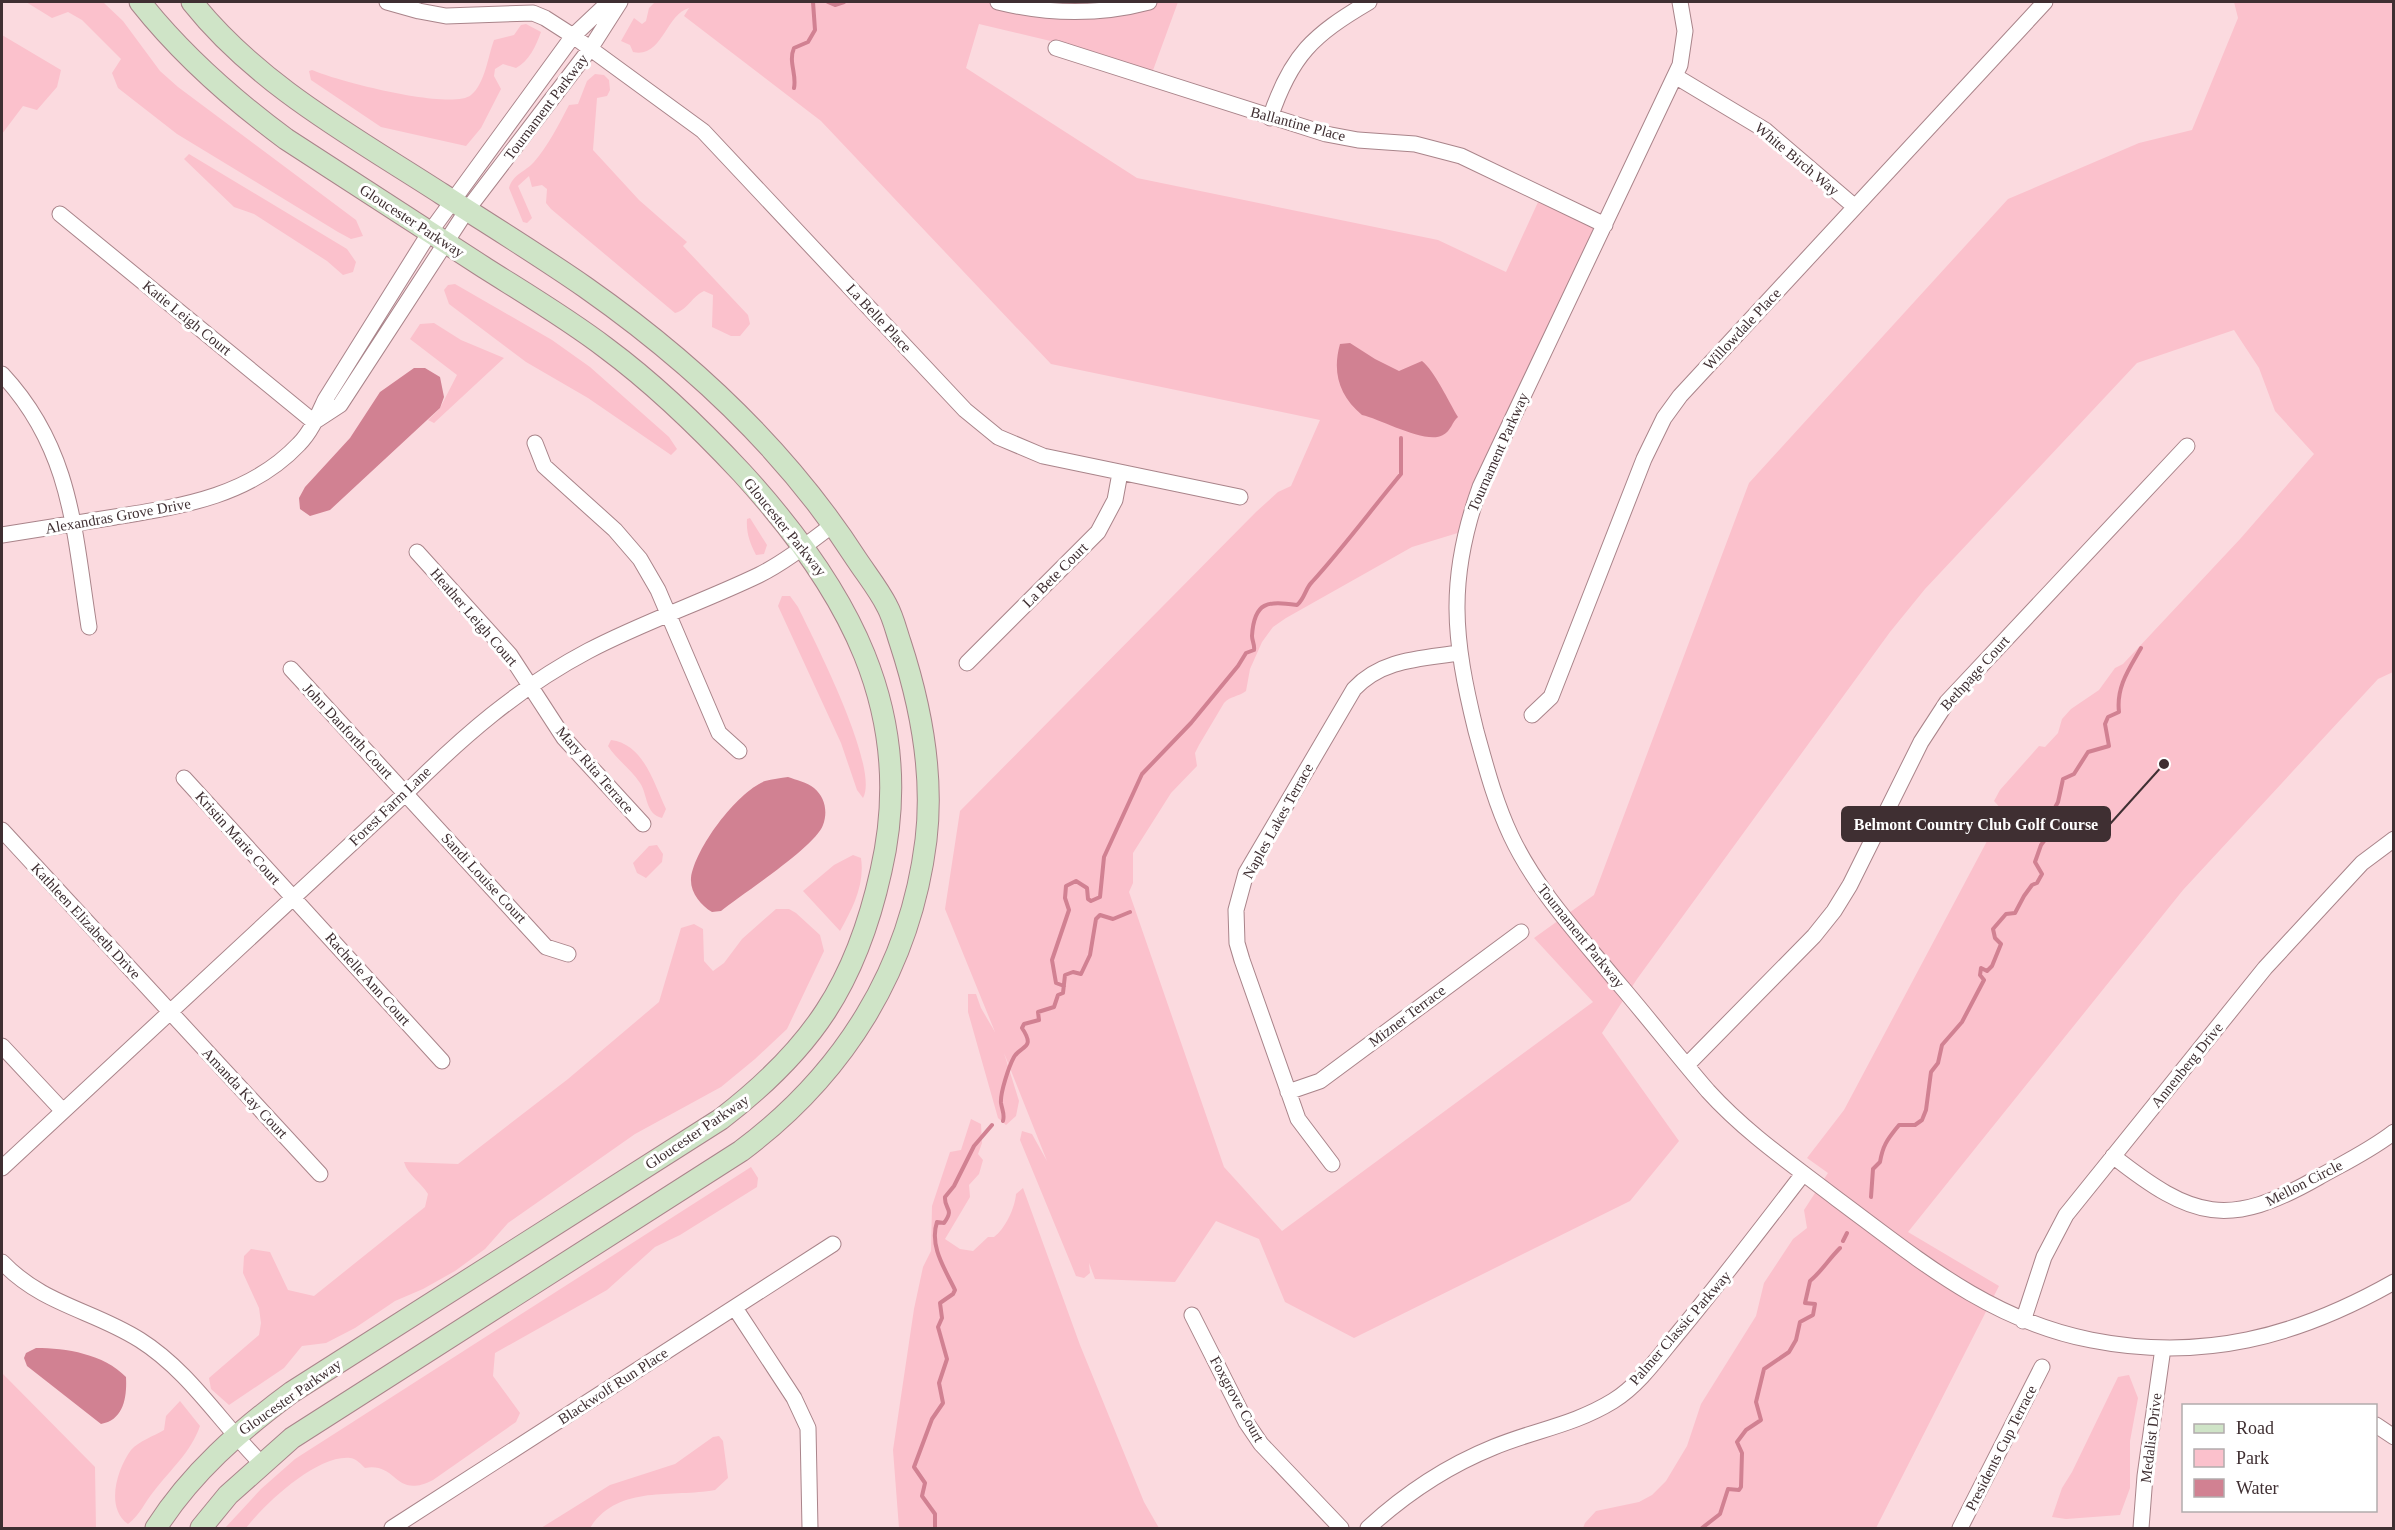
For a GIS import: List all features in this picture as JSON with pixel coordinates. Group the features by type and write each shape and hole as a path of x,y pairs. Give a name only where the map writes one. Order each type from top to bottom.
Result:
{"main road":[{"name":"Gloucester Parkway","path":"140,2 168,35 243,107 286,139 581,330 656,388 728,458 804,547 854,626 874,681 888,752 890,796 887,847 868,927 851,967 829,1006 793,1055 770,1079 721,1119 292,1392 235,1437 192,1481 156,1528"},
{"path":"192,2 232,47 269,79 584,287 696,373 782,458 834,524 888,608 919,710 927,765 929,813 922,869 896,956 875,1002 837,1061 818,1083 771,1129 741,1151 292,1438 261,1463 228,1495 201,1528"}],"street":[{"name":"La Belle Place","path":"387,2 447,16 533,13 573,36 703,131 981,425 1019,447 1043,456 1240,497"},
{"name":"Tournament Parkway","path":"460,205 573,36 609,2"},
{"name":"Tournament Parkway","path":"460,205 590,49 620,2"},
{"path":"998,2 1075,12 1108,10 1149,2"},
{"path":"1270,118 1280,89 1301,53 1334,22 1370,2"},
{"name":"Tournament Parkway","path":"1680,2 1685,31 1684,48 1675,76 1480,487 1469,517 1457,578 1455,610 1459,653 1487,775 1517,847 1552,903 1709,1092 1736,1118 1803,1174 1947,1280 1974,1297 2023,1321 2089,1340 2163,1348 2235,1344 2269,1336 2332,1315 2394,1282"},
{"name":"Willowdale Place","path":"1532,715 1551,697 1644,459 1664,418 1680,396 2045,2"},
{"name":"Ballantine Place","path":"1056,48 1270,118 1358,140 1415,144 1461,156 1605,225"},
{"name":"White Birch Way","path":"1675,76 1765,130 1855,207"},
{"name":"Alexandras Grove Drive","path":"2,535 177,507 229,491 285,457 301,442 325,400 460,205"},
{"name":"Katie Leigh Court","path":"60,214 314,422"},
{"path":"2,374 21,397 49,440 61,468 73,524 88,627"},
{"path":"535,443 544,466 628,544 658,590 719,733 740,751"},
{"name":"Bethpage Court","path":"1687,1065 1814,936 1834,911 1850,885 1921,742 1947,702 2187,446"},
{"name":"La Bete Court","path":"967,663 1098,532 1115,500 1120,473"},
{"name":"Forest Farm Lane","path":"2,1168 406,793 460,739 529,685 589,650 761,574 804,547 834,524"},
{"name":"Heather Leigh Court","path":"417,552 510,655 529,685"},
{"name":"Naples Lakes Terrace","path":"1332,1164 1298,1119 1237,943 1236,910 1246,873 1354,689 1364,677 1392,664 1459,653"},
{"name":"John Danforth Court","path":"291,669 406,793"},
{"name":"Mary Rita Terrace","path":"529,685 564,738 643,824"},
{"name":"Kristin Marie Court","path":"184,778 293,898"},
{"name":"Sandi Louise Court","path":"406,793 546,946 568,954"},
{"name":"Kathleen Elizabeth Drive","path":"2,830 171,1012"},
{"name":"Annenberg Drive","path":"2023,1321 2053,1236 2066,1215 2265,968 2362,863 2394,839"},
{"name":"Rachelle Ann Court","path":"293,898 442,1061"},
{"name":"Mizner Terrace","path":"1288,1092 1320,1081 1521,932"},
{"name":"Amanda Kay Court","path":"171,1012 320,1173"},
{"path":"2,1046 62,1110"},
{"name":"Mellon Circle","path":"2113,1156 2160,1192 2176,1200 2212,1209 2232,1210 2261,1205 2285,1197 2394,1132"},
{"name":"Palmer Classic Parkway","path":"1368,1528 1436,1476 1467,1459 1496,1446 1576,1421 1616,1399 1637,1382 1727,1274 1803,1174"},
{"name":"Blackwolf Run Place","path":"393,1528 833,1244"},
{"path":"2,1262 48,1297 111,1325 160,1354 193,1385 235,1437 261,1463"},
{"path":"735,1308 794,1398 808,1428 810,1528"},
{"name":"Foxgrove Court","path":"1192,1316 1246,1422 1261,1444 1341,1528"},
{"name":"Medalist Drive","path":"2141,1528 2145,1476 2163,1348"},
{"name":"Presidents Cup Terrace","path":"1960,1528 2042,1367"},
{"path":"2377,1426 2394,1437"}],"green space":[{"path":"26,2 103,2 123,21 160,71 178,87 356,220 363,236 351,239 338,232 177,134 118,88 112,73 121,59 82,20 68,12 52,18"},
{"path":"655,2 1178,2 1152,73 1059,43 979,24 966,68 1137,178 1438,240 1506,272 1544,189 1615,221 1483,499 1474,528 1412,547 1273,627 1262,642 1250,669 1246,691 1224,703 1195,753 1197,766 1171,793 1133,853 1133,883 1129,892 1224,1167 1282,1231 1593,1002 1534,938 1594,895 1749,483 2008,199 2139,143 2192,130 2238,18 2234,2 2393,2 2393,672 2378,679 2183,890 1908,1232 1999,1286 1876,1528 1583,1528 1596,1511 1639,1502 1652,1495 1666,1481 1687,1446 1701,1404 1756,1316 1764,1283 1793,1239 1807,1228 1804,1210 1828,1173 1807,1158 1844,1110 2003,811 1994,801 2000,790 2039,746 2045,747 2058,733 2062,719 2071,709 2099,690 2115,668 2123,664 2241,538 2314,454 2275,411 2259,368 2234,330 2137,363 1925,589 1890,632 1637,979 1602,1033 1679,1141 1630,1201 1354,1338 1285,1302 1259,1239 1216,1221 1175,1282 1095,1279 1089,1263 1090,1273 1084,1278 1076,1276 1020,1140 1022,1131 1032,1134 1047,1161 1004,1053 1019,1101 1016,1116 1006,1125 998,1118 968,1012 968,994 976,994 995,1032 945,909 960,811 1256,512 1278,492 1291,486 1320,420 1051,364 821,121 684,16 689,8 675,18 651,49 633,52 630,45 621,41 634,18 642,24 646,21 649,8"},
{"path":"526,24 541,32 534,48 525,61 516,68 503,64 495,69 494,76 501,89 481,128 466,146 381,127 311,80 309,71 312,70 394,93 460,99 471,95 480,84 494,40 514,35 521,25"},
{"path":"2,35 61,70 57,87 37,110 23,106 2,134"},
{"path":"595,74 604,75 609,80 610,90 607,96 597,98 593,150 639,200 687,242 683,246 748,315 750,324 740,336 731,336 712,327 713,295 704,291 684,309 675,313 551,209 546,203 547,189 542,185 532,187 529,176 518,186 532,218 527,223 523,222 509,188 511,183 539,156 569,105 578,104 587,81"},
{"path":"189,154 347,249 356,262 353,272 343,275 327,261 254,214 234,207 184,159"},
{"path":"455,284 552,340 590,367 669,437 677,449 671,455 588,398 526,362 449,304 444,290 448,285"},
{"path":"434,323 461,340 504,358 434,423 428,420 440,408 457,375 410,339 420,324"},
{"path":"750,518 767,545 764,554 756,555 750,542 747,519"},
{"path":"782,596 790,596 798,607 843,704 862,760 866,783 863,798 857,790 841,743 778,606"},
{"path":"611,740 622,743 640,757 666,809 662,818 653,813 640,783 608,746"},
{"path":"657,845 663,854 662,862 646,878 637,873 633,863 649,846"},
{"path":"853,855 861,858 860,886 840,931 803,891 834,865"},
{"path":"776,909 789,909 796,913 820,935 824,951 787,1029 755,1059 721,1087 635,1134 508,1223 485,1249 455,1271 395,1301 355,1328 326,1343 302,1346 284,1368 229,1405 211,1389 209,1378 259,1335 261,1323 259,1308 243,1273 244,1256 251,1249 270,1252 288,1290 314,1296 425,1207 428,1194 408,1171 404,1162 458,1164 568,1079 659,1002 681,928 694,924 703,929 704,961 713,971 724,963 742,939"},
{"path":"971,1119 981,1124 982,1143 978,1154 983,1160 979,1174 969,1185 970,1197 945,1239 960,1249 973,1251 988,1237 994,1237 1006,1224 1012,1212 1016,1194 1023,1188 1080,1345 1144,1502 1159,1528 899,1528 893,1450 914,1309 923,1267 931,1251 932,1206 950,1152 961,1150"},
{"path":"751,1167 758,1178 757,1187 680,1235 655,1247 607,1290 495,1353 493,1376 520,1413 516,1422 433,1480 411,1486 384,1470 365,1468 352,1458 337,1459 322,1464 292,1483 246,1528 225,1528 261,1489 295,1459"},
{"path":"2,1373 95,1467 96,1528 2,1528"},
{"path":"2129,1375 2138,1398 2130,1441 2130,1488 2120,1515 2066,1519 2052,1517 2062,1488 2118,1377"},
{"path":"180,1401 200,1426 180,1460 128,1524 121,1517 115,1499 121,1467 134,1447 164,1430 166,1416"},
{"path":"719,1436 723,1441 728,1478 715,1490 631,1499 615,1505 602,1514 590,1528 541,1528 610,1485 675,1464 713,1437"}],"water":[{"path":"1350,343 1399,371 1422,361 1427,365 1458,417 1448,431 1443,435 1426,437 1362,415 1354,408 1343,392 1337,374 1340,344"},
{"path":"414,368 425,368 440,377 444,397 440,408 330,510 310,516 300,509 299,498 305,487 350,438 380,392"},
{"path":"788,777 811,786 821,796 825,810 823,825 807,845 777,870 721,911 712,912 697,898 692,889 691,878 700,852 719,822 742,797 765,781"},
{"path":"36,1348 60,1349 84,1354 117,1369 126,1377 126,1392 125,1400 115,1418 101,1424 27,1366 24,1358 26,1353"}],"waterway":[{"path":"794,88 792,53 794,48 808,42 815,30 813,2"},
{"path":"828,2 835,5 844,2"},
{"path":"1064,986 1056,983 1052,960 1069,910 1065,898 1066,886 1076,881 1087,888 1088,899 1091,901 1100,897 1104,857 1142,774 1191,723 1246,653 1254,650 1253,624 1259,610 1264,606 1278,603 1297,605 1310,585 1401,474 1401,438"},
{"path":"1871,1197 1873,1169 1880,1162 1884,1146 1889,1138 1899,1125 1915,1125 1922,1120 1926,1110 1931,1072 1938,1063 1942,1045 1962,1022 1984,980 1980,975 1981,968 1987,971 1992,966 2001,944 1995,938 1993,929 2006,914 2015,913 2024,896 2032,885 2037,883 2042,874 2035,862 2041,845 2047,837 2046,824 2058,802 2063,779 2074,774 2088,752 2109,746 2105,724 2108,717 2119,712 2121,686 2141,648"},
{"path":"1003,1121 1001,1099 1005,1080 1014,1057 1026,1046 1028,1040 1022,1028 1024,1024 1039,1020 1038,1012 1054,1007 1058,995 1063,993 1065,975 1073,972 1081,974 1090,955 1096,919 1100,915 1113,919 1130,912"},
{"path":"935,1528 935,1514 922,1496 925,1483 914,1467 932,1419 943,1403 939,1383 947,1359 938,1327 942,1318 940,1303 955,1290 939,1257 935,1231 937,1222 944,1223 949,1214 945,1197 954,1186 974,1146 992,1125"},
{"path":"1843,1241 1847,1233"},
{"path":"1702,1528 1720,1514 1728,1489 1739,1490 1741,1487 1742,1453 1737,1442 1746,1430 1761,1420 1756,1402 1764,1369 1789,1352 1796,1340 1800,1322 1813,1315 1815,1304 1805,1303 1810,1281 1840,1248"}],"place":[{"name":"Belmont Country Club Golf Course","path":"2164,764"}]}
